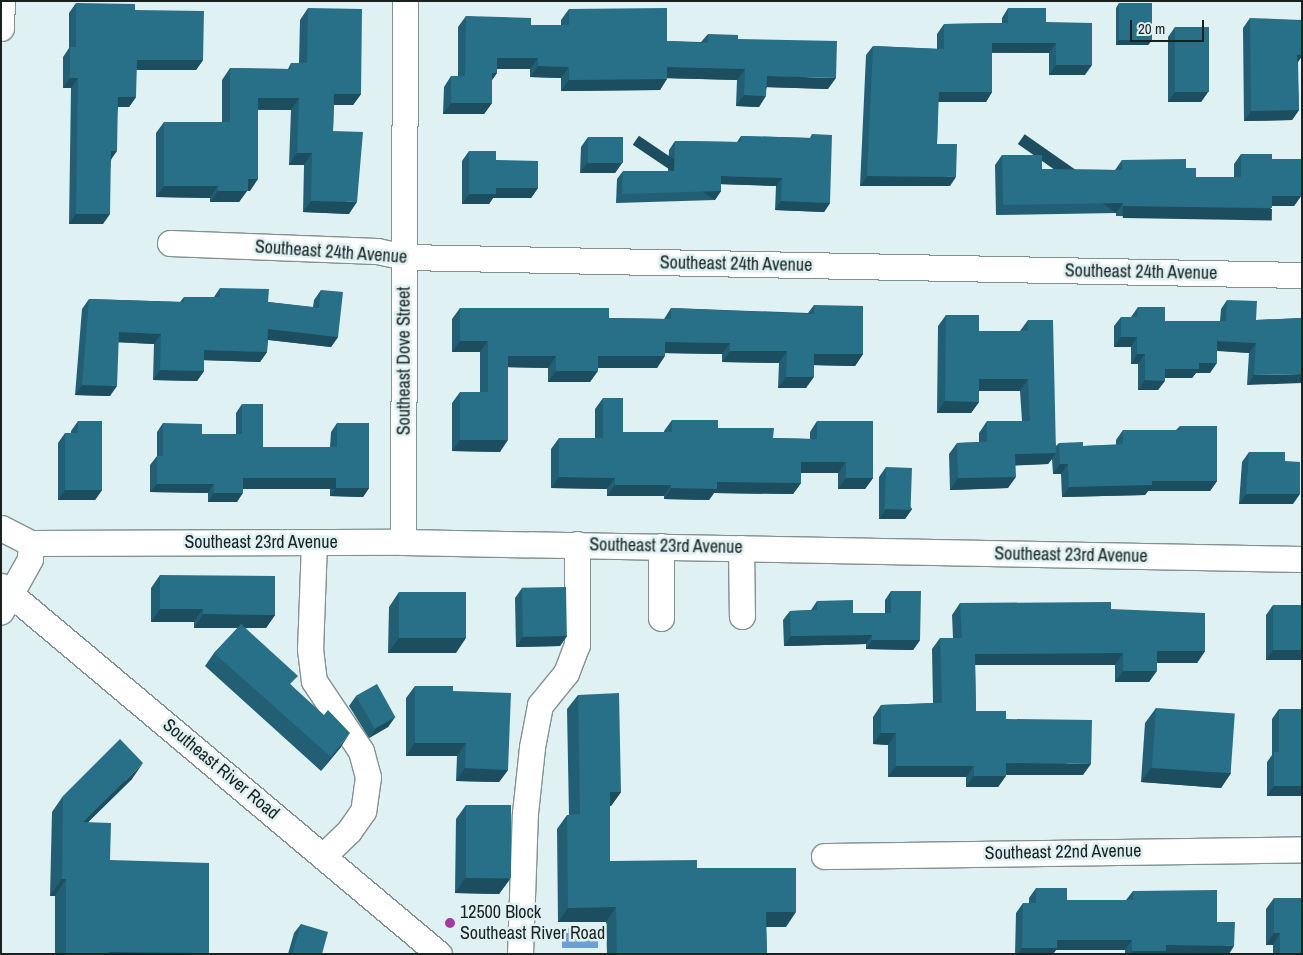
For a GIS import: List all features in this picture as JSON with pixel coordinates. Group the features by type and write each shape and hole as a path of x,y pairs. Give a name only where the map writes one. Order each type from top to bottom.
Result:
{"street":[{"path":"1,28 2,1"},
{"name":"Southeast Dove Street","path":"403,542 405,1"},
{"name":"Southeast 24th Avenue","path":"170,243 377,251 405,257 1302,275"},
{"path":"1,528 31,543 30,560 4,596"},
{"path":"314,542 310,649 314,681 361,751 368,776 368,798 363,812 349,831 323,856"},
{"name":"Southeast 23rd Avenue","path":"31,543 403,542 577,544 1302,560"},
{"path":"520,954 525,813 532,747 540,705 566,673 577,645 577,544"},
{"path":"661,546 661,618"},
{"path":"741,548 742,616"},
{"name":"Southeast River Road","path":"4,596 323,856 439,954"},
{"name":"Southeast 22nd Avenue","path":"824,856 1302,850"}],"water":[{"path":"562,928 598,928 598,948 562,948"}],"building":[{"path":"76,3 135,4 135,10 204,11 203,60 137,60 136,97 118,97 117,151 111,151 110,214 76,214 78,78 70,78 70,47 76,47"},
{"path":"1119,3 1152,3 1152,40 1119,40"},
{"path":"308,8 362,9 361,94 334,94 333,131 363,132 357,202 311,201 312,153 297,153 299,98 258,98 258,179 248,179 248,191 218,191 218,186 164,186 164,122 230,122 230,68 291,69 291,63 307,63"},
{"path":"667,8 667,41 708,43 708,34 738,35 738,39 837,41 836,78 767,76 766,96 744,95 745,69 667,67 667,79 569,80 569,67 538,66 538,58 497,58 497,73 492,73 492,103 451,103 451,76 465,76 466,16 531,18 531,25 569,25 569,9"},
{"path":"1008,8 1046,8 1046,22 1092,23 1092,65 1056,65 1056,43 992,43 992,92 939,92 937,144 957,144 956,177 867,176 873,46 944,49 944,24 1008,23"},
{"path":"1250,18 1302,20 1302,55 1297,55 1299,110 1251,111"},
{"path":"1175,27 1209,27 1209,92 1175,92"},
{"path":"812,134 832,135 830,203 781,201 782,178 721,176 721,191 622,194 623,171 674,171 675,141 741,142 741,136 812,138"},
{"path":"588,137 623,137 623,163 588,163"},
{"path":"469,151 496,151 496,160 538,161 538,188 496,188 496,194 469,194"},
{"path":"1241,154 1272,154 1272,159 1301,159 1301,196 1272,196 1272,208 1123,206 1123,203 1003,205 1002,155 1042,155 1042,169 1122,170 1122,160 1186,159 1186,168 1196,168 1196,177 1241,177"},
{"path":"220,288 269,289 268,302 319,308 321,290 343,292 338,337 268,329 267,352 204,350 204,371 160,370 161,334 119,332 117,386 82,385 89,299 184,302 184,297 220,297"},
{"path":"1227,300 1257,301 1256,320 1302,318 1302,374 1254,375 1256,343 1217,341 1217,363 1199,363 1199,369 1165,369 1165,381 1145,380 1145,354 1137,354 1137,337 1121,337 1121,317 1137,317 1138,307 1165,307 1165,321 1226,321"},
{"path":"814,305 863,306 863,354 814,354 814,377 786,377 787,351 730,351 730,343 665,342 665,356 598,356 598,371 556,371 556,356 508,356 508,440 460,440 460,392 488,392 488,341 460,341 460,308 609,308 609,318 671,319 671,308 814,314"},
{"path":"946,315 979,315 979,331 1028,331 1028,320 1053,320 1056,453 1015,454 1016,477 958,478 957,443 987,442 987,421 1030,421 1028,379 979,379 979,402 945,401"},
{"path":"603,398 623,398 623,432 672,432 672,420 718,420 718,428 774,428 773,438 817,439 817,421 873,421 873,478 846,478 846,462 801,462 801,483 717,482 717,489 671,488 671,485 615,485 615,478 559,477 559,438 603,438"},
{"path":"242,404 263,404 263,447 337,447 337,423 369,423 369,488 336,488 336,478 243,478 243,493 214,493 214,484 157,484 157,456 163,456 163,423 202,424 202,434 242,434"},
{"path":"78,421 102,421 102,490 65,490 65,433 78,433"},
{"path":"1180,426 1217,426 1217,481 1152,481 1152,485 1069,487 1068,464 1060,464 1059,443 1083,442 1083,446 1123,444 1123,430 1180,430"},
{"path":"1249,452 1285,452 1285,461 1300,462 1300,494 1246,494"},
{"path":"886,467 912,468 911,510 885,509"},
{"path":"160,575 275,576 275,615 203,614 203,609 160,609"},
{"path":"566,587 567,636 523,637 522,588"},
{"path":"891,591 921,591 920,640 872,640 872,635 791,636 790,611 817,610 817,601 853,600 853,613 891,613"},
{"path":"399,592 466,592 466,638 399,638"},
{"path":"1111,602 1111,609 1205,613 1205,651 1157,651 1157,671 1123,671 1123,653 975,654 976,711 1006,711 1006,719 1092,720 1091,764 1006,763 1006,776 974,776 974,766 896,766 896,733 881,733 881,705 942,703 940,638 962,638 960,603"},
{"path":"1273,605 1302,605 1302,650 1273,650"},
{"path":"241,624 298,676 290,684 324,715 328,710 350,733 331,757 214,653"},
{"path":"377,684 395,717 374,729 356,696"},
{"path":"415,686 453,686 453,691 511,693 508,770 465,768 466,743 415,743"},
{"path":"619,693 621,792 610,792 610,861 697,860 697,868 796,868 796,912 766,912 767,954 617,954 616,907 568,908 567,815 580,814 578,695"},
{"path":"1156,708 1235,714 1231,773 1152,768"},
{"path":"1279,709 1302,709 1302,786 1274,786 1274,752 1279,752"},
{"path":"120,739 143,763 83,822 111,823 110,860 209,863 209,953 109,952 109,954 66,954 66,879 62,879 63,796"},
{"path":"466,805 511,805 511,878 466,878"},
{"path":"1036,888 1067,888 1067,900 1133,900 1133,891 1217,890 1217,922 1235,922 1234,946 1166,945 1166,951 1132,951 1132,940 1057,940 1057,948 1022,948 1023,903 1036,903"},
{"path":"1274,898 1302,898 1302,954 1280,954 1280,933 1274,933"},
{"path":"301,924 328,932 322,954 292,954"}],"place":[{"name":"12500 Block Southeast River Road","path":"450,923"}]}
